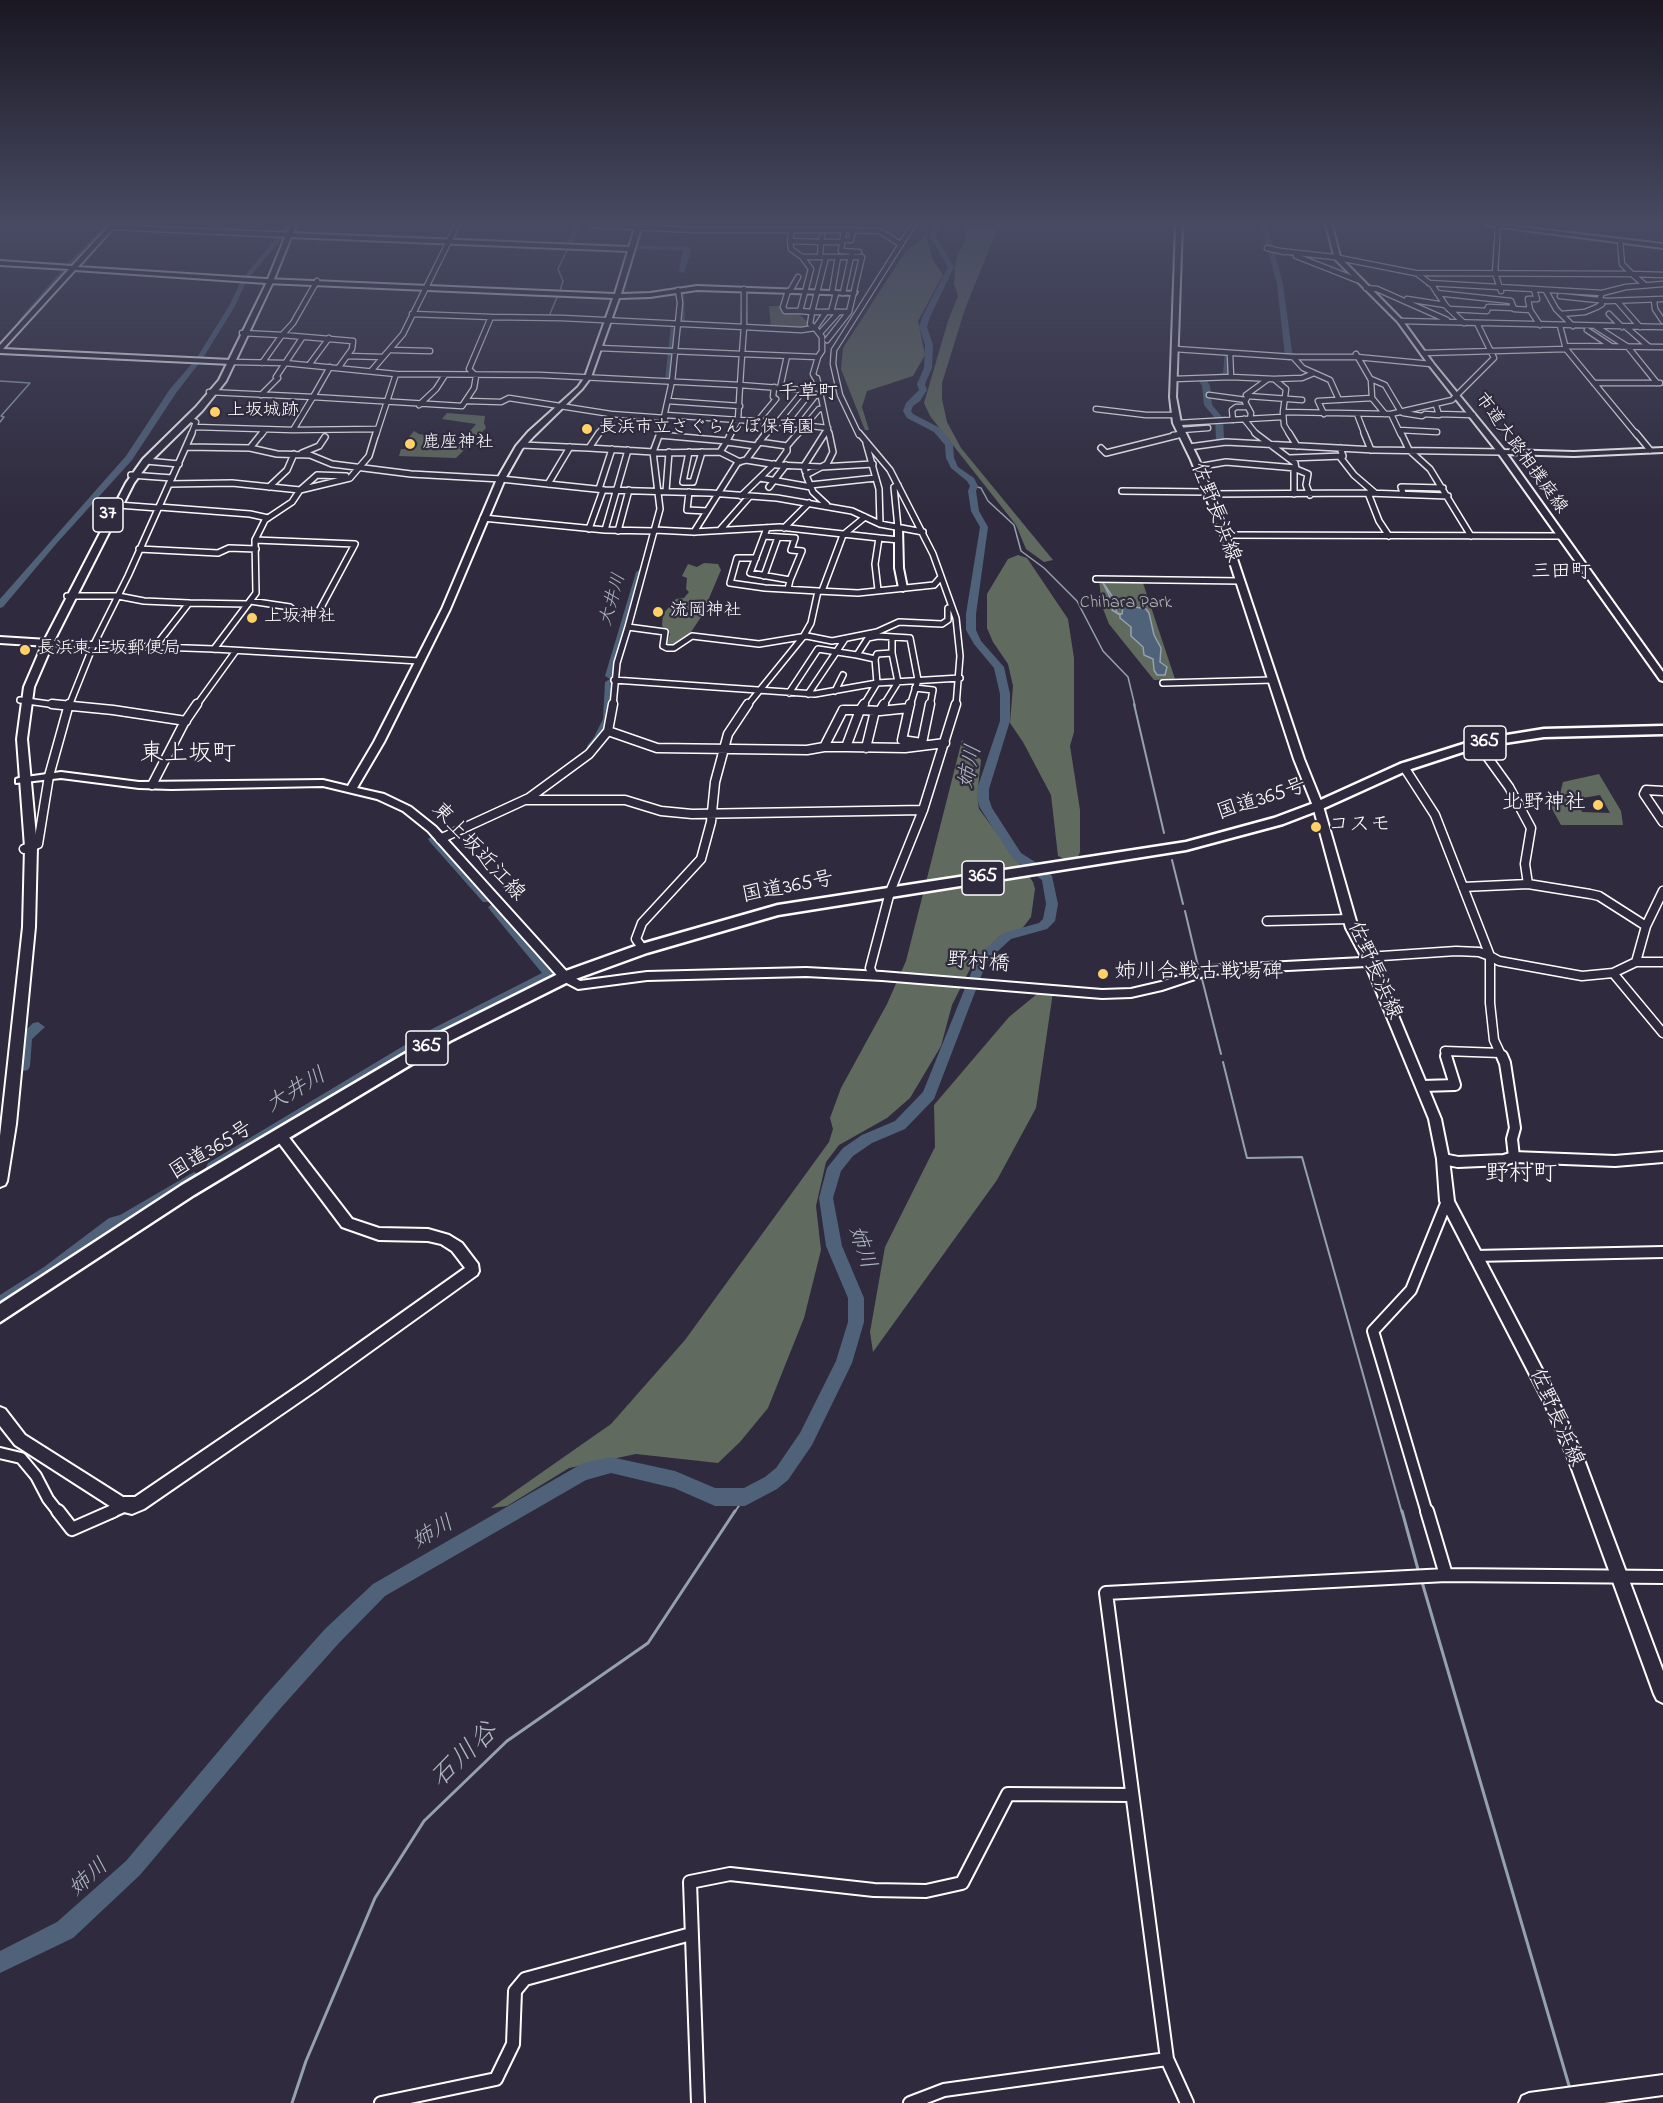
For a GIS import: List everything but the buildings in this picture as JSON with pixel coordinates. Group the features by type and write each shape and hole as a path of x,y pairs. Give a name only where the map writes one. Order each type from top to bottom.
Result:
{"highway":[{"name":"国道365号","path":"0,1314 95,1250 280,1135 445,1037 565,977 643,949 778,909 1186,846 1278,821 1318,806 1404,767 1478,744 1544,733 1663,730"}],"main road":[{"name":"37","path":"70,596 133,475 146,461 192,423 229,363 248,323"},
{"name":"37","path":"0,1181 9,1124 27,960 27,848 23,780 16,726 23,700 46,643 133,475 148,453 211,392"},
{"name":"37","path":"0,1127 19,961 27,848"}],"street":[{"path":"0,350 24,323"},
{"path":"262,363 293,323"},
{"path":"372,370 391,350 408,323"},
{"path":"476,376 469,369 488,323"},
{"path":"352,788 379,742 460,579 483,518 501,479 522,445 588,377 607,323"},
{"path":"658,323 801,330 815,328 819,323"},
{"path":"720,452 738,420 744,323"},
{"path":"810,323 821,332 825,340 826,352 817,368 817,385"},
{"path":"821,332 829,323"},
{"path":"806,475 827,464 833,452 813,374 825,340 839,323"},
{"path":"850,323 834,352 834,374 840,395 860,436 890,470 923,532 933,554 958,631 960,678 956,709 870,968 878,975"},
{"name":"佐野長浜線","path":"1176,323 1174,379 1179,426 1225,535 1299,759 1318,806 1350,919 1435,1119 1443,1159 1447,1201 1549,1397 1575,1457 1663,1694"},
{"name":"市道大路相撲庭線","path":"1402,323 1427,359 1502,452 1663,678"},
{"path":"1477,323 1494,355"},
{"path":"1482,323 1663,327"},
{"path":"1570,323 1573,326"},
{"path":"1620,323 1648,346"},
{"path":"1637,323 1640,327"},
{"path":"440,839 525,800 589,754 608,731 612,715 614,680 660,509 653,453 665,417 672,381 678,324"},
{"path":"1511,324 1514,332"},
{"path":"1560,326 1565,348 1650,450"},
{"path":"1582,326 1611,346"},
{"path":"1594,326 1628,346 1660,383"},
{"path":"243,334 353,341 352,349 339,368"},
{"path":"261,396 278,378 276,377 302,338"},
{"path":"309,365 328,338"},
{"path":"1484,358 1511,350 1611,346 1663,347"},
{"path":"599,348 818,357"},
{"path":"1175,349 1292,357 1357,357 1397,361 1494,355"},
{"path":"0,350 191,359 229,363 285,363 396,374 476,376 514,374 805,390 817,385"},
{"path":"391,350 430,351"},
{"path":"826,352 834,352"},
{"path":"1230,353 1231,376"},
{"path":"1101,448 1106,453 1172,435 1179,426 1223,420 1283,414 1388,414 1445,403 1494,355"},
{"path":"347,356 382,357"},
{"path":"757,422 776,399 773,397 787,356"},
{"path":"1292,357 1300,366 1330,380 1339,399"},
{"path":"1357,357 1371,380 1372,398 1388,414 1409,450 1430,469 1471,536"},
{"path":"1427,359 1463,359"},
{"path":"293,430 330,367"},
{"path":"1174,379 1231,376 1271,379 1302,378 1314,373"},
{"path":"133,475 171,481 232,483 300,490 352,476 369,456 396,374"},
{"path":"419,405 436,389 445,375"},
{"path":"211,392 387,404 462,406 474,388 476,376"},
{"path":"1240,386 1243,378"},
{"path":"1247,419 1251,413 1247,407 1246,395 1271,379"},
{"path":"1271,379 1286,389 1284,425 1297,446"},
{"path":"1371,380 1385,385 1400,412"},
{"path":"1594,383 1660,383"},
{"path":"694,532 718,494 743,461 805,390"},
{"path":"793,424 814,396 820,395"},
{"path":"1209,395 1302,400"},
{"path":"466,401 501,402 509,398 611,414 778,422 828,428"},
{"path":"1324,414 1318,401 1372,398"},
{"path":"668,401 740,406"},
{"path":"1436,405 1439,414"},
{"path":"1233,420 1232,410 1236,407 1247,407"},
{"path":"741,496 776,465 787,451 787,446 819,409 823,409"},
{"path":"1096,409 1146,416 1179,426 1208,428"},
{"path":"1400,412 1422,416 1473,415"},
{"path":"589,448 611,414"},
{"path":"1357,414 1371,450"},
{"path":"1247,419 1252,431 1295,463 1294,494"},
{"path":"27,848 38,844 49,776 68,707 93,646 187,447 192,423 265,430 376,429"},
{"path":"826,505 810,486 804,466 828,428"},
{"path":"250,448 265,430"},
{"path":"1399,430 1437,432"},
{"path":"659,435 787,446"},
{"path":"268,487 287,470 297,455 319,446 326,437"},
{"path":"866,442 876,478 880,524"},
{"path":"1189,447 1220,442 1240,444 1243,450 1297,446 1371,450 1574,454 1663,450"},
{"path":"522,445 653,453 720,452 743,461 776,465 820,467 873,464"},
{"path":"187,447 250,448 277,454 310,455 332,464 360,469 601,489 777,498 852,511 880,524 923,532"},
{"path":"548,484 570,447"},
{"path":"1290,458 1340,457 1344,455 1340,448"},
{"path":"589,529 612,449"},
{"path":"605,530 618,490 627,450"},
{"path":"666,491 669,452"},
{"path":"681,492 689,452"},
{"path":"682,482 693,482 702,452"},
{"path":"1251,457 1253,464"},
{"path":"1340,457 1371,493 1379,521 1389,536"},
{"path":"146,461 179,464"},
{"path":"1197,466 1226,462 1295,468 1308,474 1306,485 1310,495"},
{"path":"769,487 786,465"},
{"path":"214,649 256,593 255,540 268,518 292,502 300,490 317,475 352,476"},
{"path":"760,478 810,486 876,478"},
{"path":"777,498 787,483"},
{"path":"898,484 894,487 899,568 903,588"},
{"path":"1404,493 1401,486 1443,488"},
{"path":"618,531 629,490"},
{"path":"1122,491 1310,495 1404,493 1448,496"},
{"path":"689,492 687,510 707,511"},
{"path":"720,530 749,497"},
{"path":"784,528 809,502"},
{"path":"118,505 250,514 268,518"},
{"path":"643,949 636,939 642,923 679,885 700,859 712,813 715,782 734,725 758,691 803,637 811,623 820,591 843,535 865,517"},
{"path":"483,518 618,531 694,532 784,528 898,540"},
{"path":"767,528 750,573 790,580"},
{"path":"1225,535 1561,536"},
{"path":"764,536 795,537 791,550 802,551 788,589"},
{"path":"764,576 778,537"},
{"path":"878,590 874,564 879,538"},
{"path":"70,596 118,596 144,601 189,603 249,603 290,607 296,612 318,613 355,544 255,540"},
{"path":"139,549 218,554 229,548 256,549"},
{"path":"756,558 737,558 730,583 765,588 858,592 934,585 941,577"},
{"path":"1096,579 1240,581"},
{"path":"154,648 189,603"},
{"path":"628,627 665,632 663,646 667,648 674,648 692,636 759,644 803,637 832,641 877,632 899,622 942,624 948,620 948,608 951,607"},
{"path":"857,655 868,638 878,636 910,638 918,680 915,688 909,708 902,740 922,742 933,690 915,688"},
{"path":"866,747 878,711 898,682 892,653 892,637"},
{"path":"808,694 845,639"},
{"path":"0,640 419,661"},
{"path":"789,693 818,649 874,658"},
{"path":"152,785 186,721 235,652"},
{"path":"874,658 877,654 892,653"},
{"path":"846,747 860,711 877,684 874,658"},
{"path":"835,691 843,675"},
{"path":"614,680 808,694 877,684 960,678"},
{"path":"1163,683 1272,680"},
{"path":"23,700 186,721"},
{"path":"824,747 843,710 878,711 909,708"},
{"path":"608,731 657,748 697,750 905,748 945,743"},
{"path":"1478,744 1509,787 1531,828 1525,864 1528,884"},
{"path":"1404,767 1435,815 1490,956 1490,1003 1494,1040 1505,1063 1510,1090 1515,1128 1512,1139 1514,1157"},
{"name":"東上坂近江線","path":"23,780 49,776 152,785 306,783 352,788 380,796 407,808 432,829 565,977"},
{"path":"1663,791 1646,790 1644,794 1663,822"},
{"path":"525,800 625,800 661,811 712,813 923,810"},
{"path":"1462,887 1528,884 1599,896 1646,926"},
{"path":"1636,962 1646,926 1663,891"},
{"path":"1267,921 1350,919"},
{"path":"1369,960 1456,951 1479,952 1498,961 1582,976 1613,973 1636,962 1663,962"},
{"name":"野村橋","path":"565,977 578,985 587,985 647,976 806,972 878,975 1071,992 1131,993 1162,986 1209,970 1369,960"},
{"path":"1613,973 1663,1033"},
{"path":"1422,1086 1455,1085 1445,1051 1500,1053"},
{"path":"0,1414 20,1440 121,1505 139,1504 312,1385 473,1268 457,1247 444,1239 428,1235 380,1234 347,1223 280,1135"},
{"path":"1443,1159 1458,1162 1504,1160 1514,1157 1615,1161 1663,1157"},
{"path":"1446,1575 1373,1331 1411,1290 1447,1201"},
{"path":"1474,1256 1663,1252"},
{"path":"0,1453 21,1458 36,1476 48,1499 72,1529 127,1505"},
{"path":"1187,2103 1167,2059 1106,1593 1446,1575 1663,1577"},
{"path":"698,2103 690,1882 730,1874 874,1890 926,1891 962,1883 1008,1794 1132,1795"},
{"path":"381,2103 496,2079 513,2044 514,1991 525,1979 691,1934"},
{"path":"910,2103 944,2090 1167,2059"},
{"path":"1528,2103 1663,2085"}],"green space":[{"path":"771,323 809,323 813,327 771,328"},
{"path":"859,323 918,323 925,355 913,376 867,391 862,407 869,430 865,430 841,369 843,348"},
{"path":"947,323 961,323 942,383 942,399 947,422 961,448 1053,560 1044,562 1026,549 1016,525 930,416 924,403"},
{"path":"447,413 485,416 486,428 456,458 399,456 401,449 414,449 418,443 406,441 414,431 434,437 429,445 431,447 448,449 462,445 464,438 476,424 442,419"},
{"path":"1018,555 1027,558 1068,619 1074,658 1074,732 1070,746 1080,810 1080,852 1077,859 1067,860 1058,856 1051,795 1023,742 1010,723 1013,686 1008,664 993,642 987,628 987,594 1008,559"},
{"path":"704,563 718,564 721,570 701,617 691,632 676,647 666,647 670,634 662,626 663,614 676,599 684,598 689,592 686,589 687,578 682,576 688,564 697,567"},
{"name":"Chihara Park","path":"1099,580 1142,580 1175,679 1154,680 1109,624 1102,606"},
{"path":"962,740 981,760 977,796 979,809 1033,882 1035,889 1031,917 1021,930 1000,936 974,961 952,1005 941,1046 910,1098 887,1118 839,1145 826,1162 816,1206 821,1250 804,1318 768,1408 740,1442 718,1463 636,1454 569,1468 507,1506 491,1508 611,1424 685,1340 829,1142 833,1129 830,1118 841,1088 887,1004 906,961"},
{"path":"1599,774 1621,811 1623,825 1561,825 1546,798 1560,794 1563,782","holes":["1600,795 1610,813 1582,812 1577,799"]},
{"path":"1053,992 1036,1108 997,1180 873,1352 870,1332 885,1247 935,1147 934,1105 1009,1017 1037,994"}],"water":[{"path":"1102,581 1112,596 1117,613 1122,614 1123,607 1130,606 1146,609 1149,613 1154,635 1161,648 1160,662 1167,667 1165,675 1157,675 1153,659 1144,655 1143,647 1131,636 1131,627 1112,610 1114,605"}],"waterway":[{"path":"199,358 221,323"},
{"name":"姉川","path":"0,1962 65,1930 133,1868 272,1703 332,1636 379,1590 583,1472 611,1465 675,1480 715,1497 745,1497 771,1483 782,1474 806,1439 844,1363 856,1322 856,1298 834,1246 826,1198 834,1168 848,1152 867,1139 900,1125 929,1095 982,959 1007,936 1043,926 1049,921 1052,904 1048,879 1042,872 1017,856 986,808 983,799 983,789 1005,721 1005,694 999,667 977,642 971,630 971,614 984,527 975,511 972,491 974,486 971,480 955,468 950,458 949,445 937,430 910,416 907,411 909,405 923,390 921,384 928,368 929,345 923,327 924,323"},
{"path":"1275,357 1289,359 1285,323"},
{"name":"大井川","path":"669,380 675,325"},
{"path":"1220,439 1219,418 1208,405 1206,386 1201,377 1227,375 1228,354 1244,355"},
{"path":"91,501 129,458 173,391 196,361"},
{"path":"0,381 30,383 1,416 4,417 0,422"},
{"path":"974,486 981,488 988,501 1014,525 1021,551 1044,568 1077,601 1103,651 1128,677 1135,706"},
{"path":"0,605 53,542 90,503"},
{"name":"大井川","path":"610,676 641,572"},
{"name":"大井川","path":"592,746 599,738 608,719 610,682"},
{"path":"1134,704 1164,833"},
{"name":"大井川","path":"434,839 487,899"},
{"path":"1172,860 1183,904"},
{"name":"大井川","path":"213,1167 435,1034 548,975 548,969 494,907"},
{"path":"1185,911 1199,970"},
{"path":"1201,975 1221,1054"},
{"path":"23,1066 26,1037 38,1027"},
{"path":"1223,1062 1247,1158 1302,1157 1402,1513"},
{"name":"大井川","path":"0,1304 49,1272 114,1223 123,1221 194,1178"},
{"name":"石川谷","path":"734,1513 745,1497"},
{"name":"石川谷","path":"292,2103 306,2061 375,1898 424,1821 507,1741 648,1643 735,1511"},
{"path":"1402,1511 1419,1573"},
{"path":"1422,1582 1570,2089"}],"place":[{"name":"上坂城跡","path":"215,412"},
{"name":"長浜市立さぐらんぼ保育園","path":"587,429"},
{"name":"鹿座神社","path":"410,444"},
{"name":"流岡神社","path":"658,612"},
{"name":"上坂神社","path":"252,618"},
{"name":"長浜東上坂郵便局","path":"25,650"},
{"name":"北野神社","path":"1598,805"},
{"name":"コスモ","path":"1316,827"},
{"name":"姉川合戦古戦場碑","path":"1103,974"}],"district":[{"name":"千草町","path":"808,395"},
{"name":"三田町","path":"1561,574"},
{"name":"東上坂町","path":"188,756"},
{"name":"野村町","path":"1521,1176"}]}
